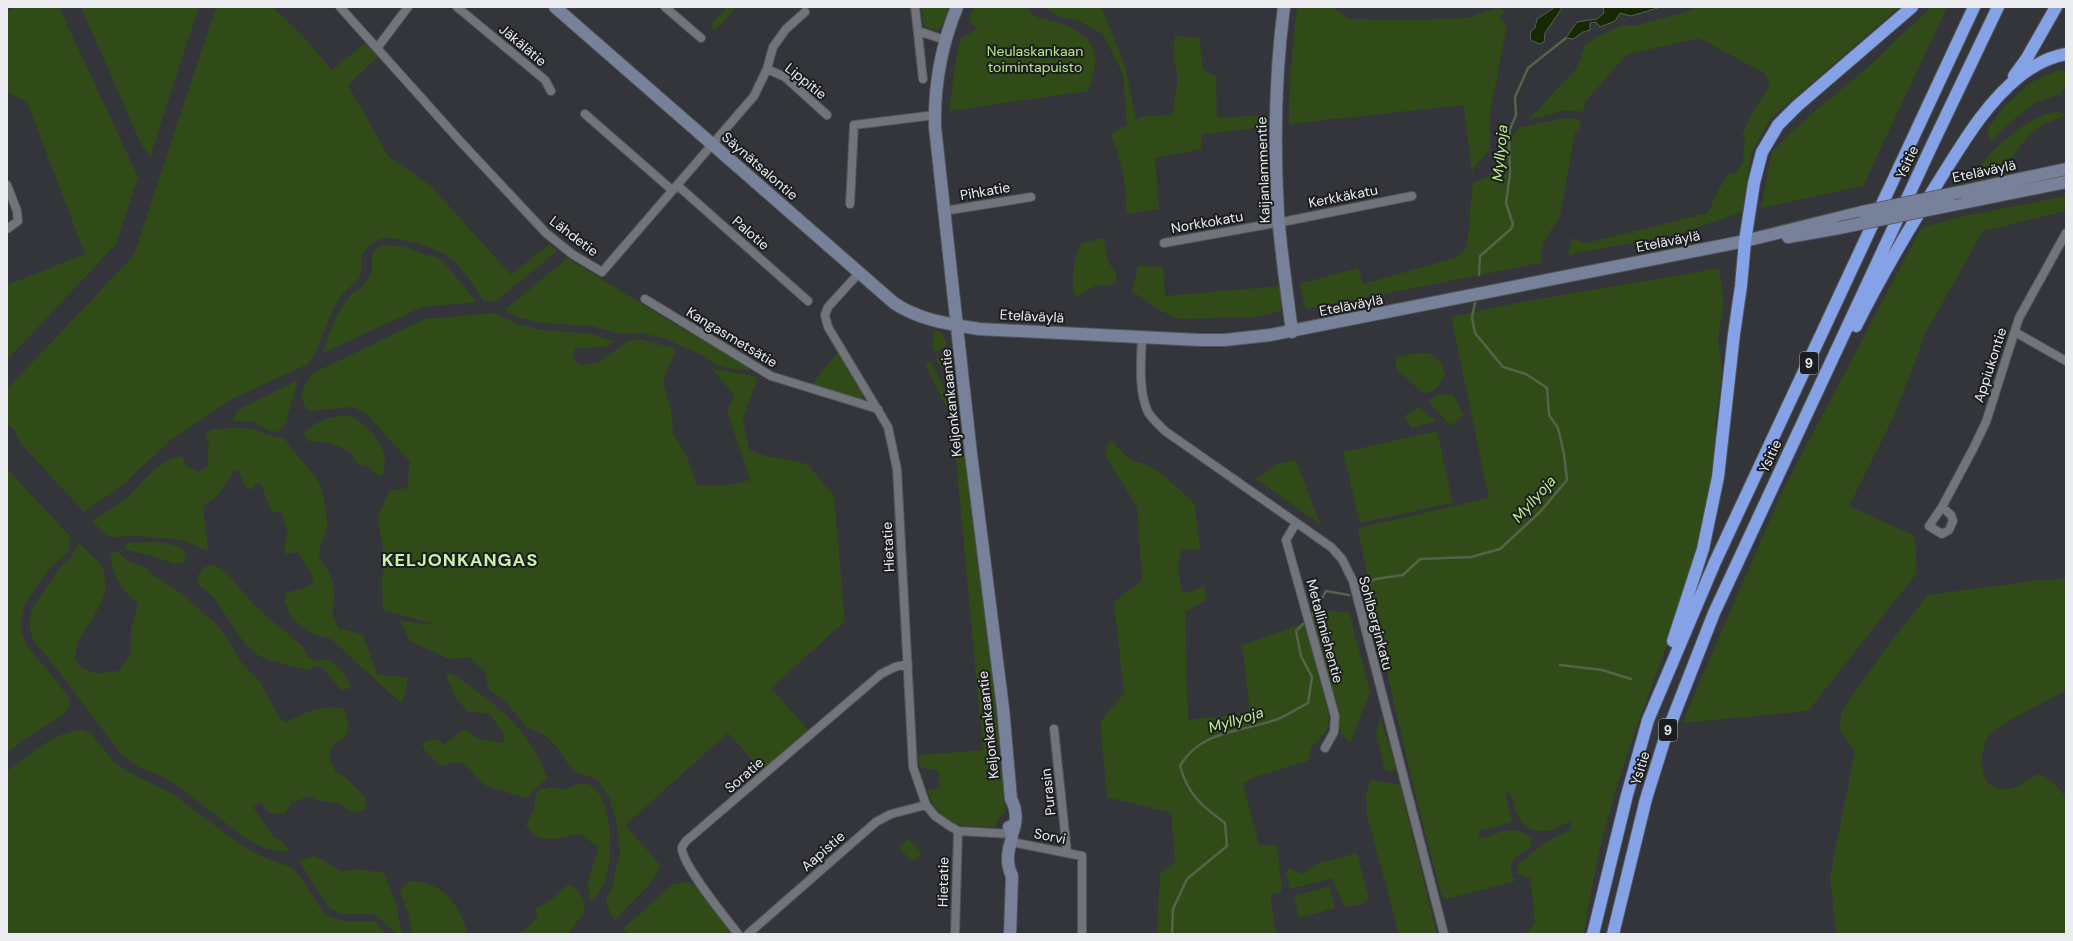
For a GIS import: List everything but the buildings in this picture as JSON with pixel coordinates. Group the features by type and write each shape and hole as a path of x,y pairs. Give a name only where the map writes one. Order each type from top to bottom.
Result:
{"highway":[{"path":"1648,720 1703,549 1715,491 1725,424 1745,241 1754,183 1762,152 1778,125 1797,106 1912,7"},
{"name":"Ysitie","path":"1593,934 1625,803 1648,720 1715,562 1974,7"},
{"name":"Ysitie","path":"1613,934 1646,799 1665,738 1714,613 1928,152 1998,7"},
{"path":"2003,92 2027,58 2056,7"},
{"path":"1828,368 1854,331 1878,281 1958,150 1986,111 2003,92 2035,65 2066,54"}],"main road":[{"name":"Säynätsalontie","path":"555,7 859,273 908,312 917,316 957,326"},
{"name":"Keljonkankaantie","path":"957,7 945,40 935,94 935,115 944,211 972,462 1002,702 1011,799 1008,806 1008,826 1016,849 1016,869 1012,876 1010,934"},
{"name":"Kaijanlammentie","path":"1284,7 1275,110 1279,223 1292,332"},
{"name":"Eteläväylä","path":"957,326 978,329 1225,340 1292,332 1745,241 1845,216 2066,169"},
{"name":"Eteläväylä","path":"1745,241 1788,237 1839,228 2066,182"}],"street":[{"name":"Lähdetie","path":"340,7 456,137 546,233 572,254 602,272 754,96 767,69 773,47 786,29 805,12"},
{"path":"377,48 408,7"},
{"name":"Jäkälätie","path":"457,7 545,80 551,91"},
{"path":"665,7 701,38"},
{"path":"915,7 923,79"},
{"path":"918,31 945,40"},
{"name":"Lippitie","path":"767,69 785,77 827,115"},
{"name":"Palotie","path":"585,114 808,301"},
{"path":"850,204 854,125 935,115"},
{"path":"7,185 17,211 18,221 7,229"},
{"name":"Kerkkäkatu","path":"1279,223 1412,196"},
{"name":"Pihkatie","path":"944,211 1031,197"},
{"name":"Norkkokatu","path":"1164,243 1279,223"},
{"name":"Appiukontie","path":"1942,507 1986,422 2019,318 2066,233"},
{"name":"Hietatie","path":"859,273 828,307 825,315 828,327 888,427 897,469 913,767 926,805 935,816 958,831 1012,838"},
{"name":"Kangasmetsätie","path":"645,299 771,376 878,409"},
{"path":"2015,332 2066,361"},
{"name":"Sohlberginkatu","path":"1142,337 1144,401 1149,413 1155,421 1165,431 1331,547 1342,559 1353,581 1444,934"},
{"name":"Metallimiehentie","path":"1296,523 1286,540 1334,715 1334,732 1325,748"},
{"name":"Soratie","path":"738,934 694,875 684,859 682,848 686,841 881,674 895,667 908,664"},
{"name":"Purasin","path":"1054,729 1067,852"},
{"name":"Aapistie","path":"748,934 876,822 891,814 926,805"},
{"name":"Hietatie","path":"955,934 958,831"},
{"name":"Sorvi","path":"1012,838 1082,856 1082,934"}],"green space":[{"path":"19,7 59,7 138,177 116,244 7,360 7,285 85,254 27,102 7,92 7,11"},
{"path":"81,7 199,7 150,157 141,144"},
{"path":"216,7 272,7 301,34 332,70 365,43 378,56 348,85 388,156 431,186 511,275 549,244 557,251 496,301 484,301 461,268 446,255 406,240 386,238 376,240 361,255 361,274 358,280 342,294 333,309 316,351 308,364 232,399 168,442 125,483 84,512 20,443 14,429 7,424 7,389 134,255"},
{"path":"725,7 737,7 715,31 710,25 725,10"},
{"path":"921,7 949,7 942,26 937,30 927,28 923,22"},
{"name":"Neulaskankaan toimintapuisto","path":"974,7 1027,7 1031,13 1042,19 1064,24 1078,32 1090,42 1095,55 1094,69 1088,91 949,111 956,58 961,38 978,29 969,22"},
{"path":"1045,7 1100,7 1103,10 1126,69 1136,120 1144,116 1172,115 1178,79 1173,55 1175,36 1199,38 1203,70 1216,76 1217,118 1269,115 1268,127 1202,134 1201,149 1155,158 1159,209 1126,214 1125,183 1111,134 1127,125 1123,74 1103,34 1081,22 1055,15"},
{"path":"1297,7 1332,7 1348,19 1411,20 1467,18 1500,7 1505,12 1498,17 1507,25 1490,113 1490,150 1474,167 1472,174 1464,105 1289,124 1290,75"},
{"path":"1695,7 1899,7 1770,119 1752,152 1742,212 1678,234 1568,255 1572,238 1586,243 1708,213 1717,192 1728,175 1736,173 1743,161 1745,139 1742,136 1752,113 1770,85 1764,73 1699,38 1626,55 1585,102 1583,112 1566,110 1528,120 1576,69 1585,45 1598,36 1623,25 1637,25 1689,11"},
{"path":"1931,7 1947,7 1863,186 1761,208 1772,151 1810,115 1866,69"},
{"path":"2059,70 2066,72 2066,86 2061,94 2036,102 2013,120 1991,141 1987,130 2003,108 2030,83"},
{"path":"2059,111 2065,115 2043,125 2029,135 2010,159 1987,172 1974,173 1986,158 2027,123 2047,114"},
{"path":"1566,118 1578,119 1581,122 1580,128 1575,133 1560,216 1543,243 1541,263 1306,309 1299,284 1358,268 1363,284 1458,257 1467,247 1473,182 1486,178 1494,172 1497,168 1499,149 1520,127"},
{"path":"2066,196 2066,211 1983,231 1926,332 1895,414 1849,506 1915,536 1917,573 1808,711 1682,723 1783,490 1921,228 1959,217"},
{"path":"1104,238 1108,261 1116,274 1116,284 1095,286 1076,297 1073,283 1073,270 1081,243"},
{"path":"383,245 407,247 422,254 437,257 446,265 477,302 422,307 323,353 330,331 340,310 349,297 368,279 372,271 372,255 377,248"},
{"path":"567,258 673,323 757,370 732,369 715,364 700,354 663,338 641,333 616,333 592,326 542,323 520,318 505,310"},
{"path":"1138,266 1163,267 1165,296 1280,286 1281,311 1256,317 1180,319 1161,311 1132,291"},
{"path":"1719,268 1724,303 1718,338 1722,371 1715,428 1719,429 1704,520 1691,574 1670,638 1638,722 1616,790 1597,861 1584,934 1520,934 1529,931 1535,922 1530,878 1517,873 1518,864 1546,842 1570,830 1571,821 1550,830 1533,830 1523,824 1507,791 1506,797 1512,820 1510,823 1479,831 1479,836 1483,839 1509,830 1515,830 1526,834 1532,839 1531,847 1517,857 1511,864 1512,874 1515,880 1513,882 1446,899 1442,896 1396,713 1358,528 1489,498 1451,317 1511,304"},
{"path":"495,313 517,324 542,330 592,334 614,341 606,347 575,348 573,359 580,365 599,362 628,341 641,339 676,349 663,381 671,409 673,433 688,459 697,485 725,486 750,480 727,411 734,395 711,368 758,377 743,419 749,450 763,455 807,464 834,496 845,621 771,688 808,730 762,771 728,733 625,825 661,866 648,886 615,920 610,913 606,900 612,887 620,851 617,824 609,796 596,779 576,772 568,764 557,747 543,734 527,728 506,702 489,690 484,671 469,657 449,659 410,641 400,621 437,625 383,610 382,580 385,561 378,518 389,491 407,488 410,462 367,414 353,407 309,411 303,402 302,397 303,388 311,374 425,319"},
{"path":"935,330 942,333 947,346 934,352 932,346"},
{"path":"840,350 866,392 860,401 810,386"},
{"path":"949,352 954,383 935,358"},
{"path":"1416,353 1429,353 1441,362 1445,375 1436,389 1424,394 1397,370 1395,357"},
{"path":"930,361 944,388 951,411 956,417 961,430 1000,738 997,750 1004,785 1005,813 1002,814 998,820 996,827 962,825 946,819 933,803 927,790 940,788 938,770 920,768 918,755 983,750 953,427 946,406 925,364"},
{"path":"298,380 285,425 278,432 269,431 255,422 232,421 238,410"},
{"path":"1439,393 1445,396 1452,394 1464,414 1451,426 1428,401"},
{"path":"1419,407 1436,421 1412,428 1404,416"},
{"path":"349,415 365,426 379,442 385,457 382,476 377,475 368,467 358,464 348,450 328,443 308,441 304,433 309,428 325,420"},
{"path":"212,429 254,429 267,435 285,439 317,479 324,498 327,524 320,547 319,556 328,570 333,587 334,604 332,615 339,628 363,635 377,674 408,678 402,704 331,639 311,633 291,618 285,602 285,593 304,588 313,583 312,575 298,552 284,554 285,542 288,533 281,512 272,512 260,483 255,483 252,490 245,487 239,471 234,470 221,491 203,506 208,551 182,540 139,536 110,537 93,522 94,519 125,500 149,475 168,460 182,456 187,466 198,472 207,467 209,445 205,434"},
{"path":"1437,431 1453,503 1360,523 1343,452"},
{"path":"1110,439 1130,460 1145,464 1162,474 1195,504 1200,549 1182,549 1178,567 1182,593 1193,591 1204,585 1206,600 1185,612 1188,720 1250,713 1242,645 1305,623 1329,716 1327,730 1311,748 1308,761 1254,777 1243,784 1259,845 1277,845 1282,892 1270,895 1276,934 1157,934 1160,873 1175,862 1171,813 1107,797 1100,722 1124,693 1114,602 1142,580 1137,507 1105,455"},
{"path":"1296,460 1320,524 1256,479 1277,464"},
{"path":"7,469 71,537 68,552 49,569 25,603 22,616 22,633 28,647 69,698 69,708 61,716 25,739 7,753"},
{"path":"78,542 103,566 106,589 101,604 77,643 75,658 81,668 96,673 119,671 131,653 131,629 138,603 118,582 110,554 117,551 128,561 145,567 149,572 178,591 215,623 227,638 241,662 260,682 279,717 286,722 307,712 321,708 336,707 344,709 349,726 345,738 334,743 329,755 335,771 345,777 365,797 365,810 353,812 340,804 317,800 311,796 292,802 284,814 269,813 260,801 253,807 273,836 283,842 290,852 267,849 245,838 178,786 159,775 136,766 121,754 46,655 34,642 30,630 30,617 33,607 61,566 71,558"},
{"path":"158,542 180,547 186,551 184,562 175,564 125,549 127,543"},
{"path":"214,564 230,577 255,606 302,646 308,657 317,661 327,659 338,668 348,679 351,688 341,690 323,668 317,665 309,670 275,662 259,656 245,644 214,598 198,584 198,575 205,567"},
{"path":"2066,579 2066,690 2015,717 1989,735 1984,747 1982,765 1985,777 1992,786 2010,789 2038,774 2054,784 2066,799 2066,934 1836,934 1830,876 1855,751 1840,730 1841,712 1886,648 1928,595 2040,580"},
{"path":"1308,610 1349,612 1370,692 1350,744 1339,729 1340,722"},
{"path":"451,673 496,706 520,730 530,744 547,778 526,798 489,787 478,779 465,765 460,763 452,763 442,766 427,754 422,744 429,740 439,740 444,745 464,729 481,740 504,743 504,734 489,713 468,712 455,697 446,675"},
{"path":"1380,716 1396,769 1391,772 1385,770 1376,734"},
{"path":"81,730 90,733 114,762 132,774 173,794 241,845 265,858 291,867 301,878 325,915 342,921 375,921 386,934 7,934 7,771 60,735"},
{"path":"1370,780 1400,785 1437,934 1399,934 1367,815 1366,794"},
{"path":"580,783 592,786 599,794 605,806 610,835 609,865 606,878 601,890 591,902 587,886 598,847 580,834 557,839 543,839 537,837 526,825 534,809 537,791 550,787 565,789"},
{"path":"908,839 922,854 912,862 899,847"},
{"path":"1357,853 1369,899 1362,904 1344,907 1332,878 1290,889 1286,871 1289,868 1302,874 1317,864"},
{"path":"315,856 343,872 356,869 384,873 396,903 402,934 397,934 374,914 343,914 329,908 299,861"},
{"path":"410,881 431,885 448,897 460,914 468,934 412,934 408,914 400,890"},
{"path":"685,882 694,885 700,891 734,934 628,934 623,929 673,884"},
{"path":"569,884 573,886 581,895 585,911 568,934 512,934 524,931 537,918 536,909 553,898"},
{"path":"1330,886 1335,908 1299,918 1294,896"}],"shaded area":[{"path":"1555,7 1562,8 1545,33 1544,42 1540,44 1532,41 1530,38 1531,31 1535,28 1537,19"},
{"path":"1603,7 1661,7 1631,16 1620,13 1615,21 1600,27 1596,22 1590,23 1590,30 1583,32 1573,39 1566,38 1577,22 1597,19 1604,13"}],"waterway":[{"name":"Myllyoja","path":"1479,275 1480,256 1511,229 1513,224 1506,203 1510,174 1510,129 1516,115 1515,97 1528,68 1566,38"},
{"name":"Myllyoja","path":"1362,587 1375,579 1403,575 1420,559 1471,557 1500,549 1540,512 1567,480 1564,454 1558,428 1549,415 1547,388 1526,374 1503,367 1475,333 1472,317 1475,303"},
{"name":"Myllyoja","path":"1312,616 1326,591 1349,595"},
{"name":"Myllyoja","path":"1172,934 1173,909 1187,879 1227,846 1225,823 1209,811 1197,799 1187,785 1180,766 1188,754 1199,745 1210,739 1236,730 1278,719 1308,703 1312,677 1301,656 1296,631 1303,624"},
{"path":"1560,665 1602,670 1631,679"}],"district":[{"name":"KELJONKANGAS","path":"460,560"}]}
